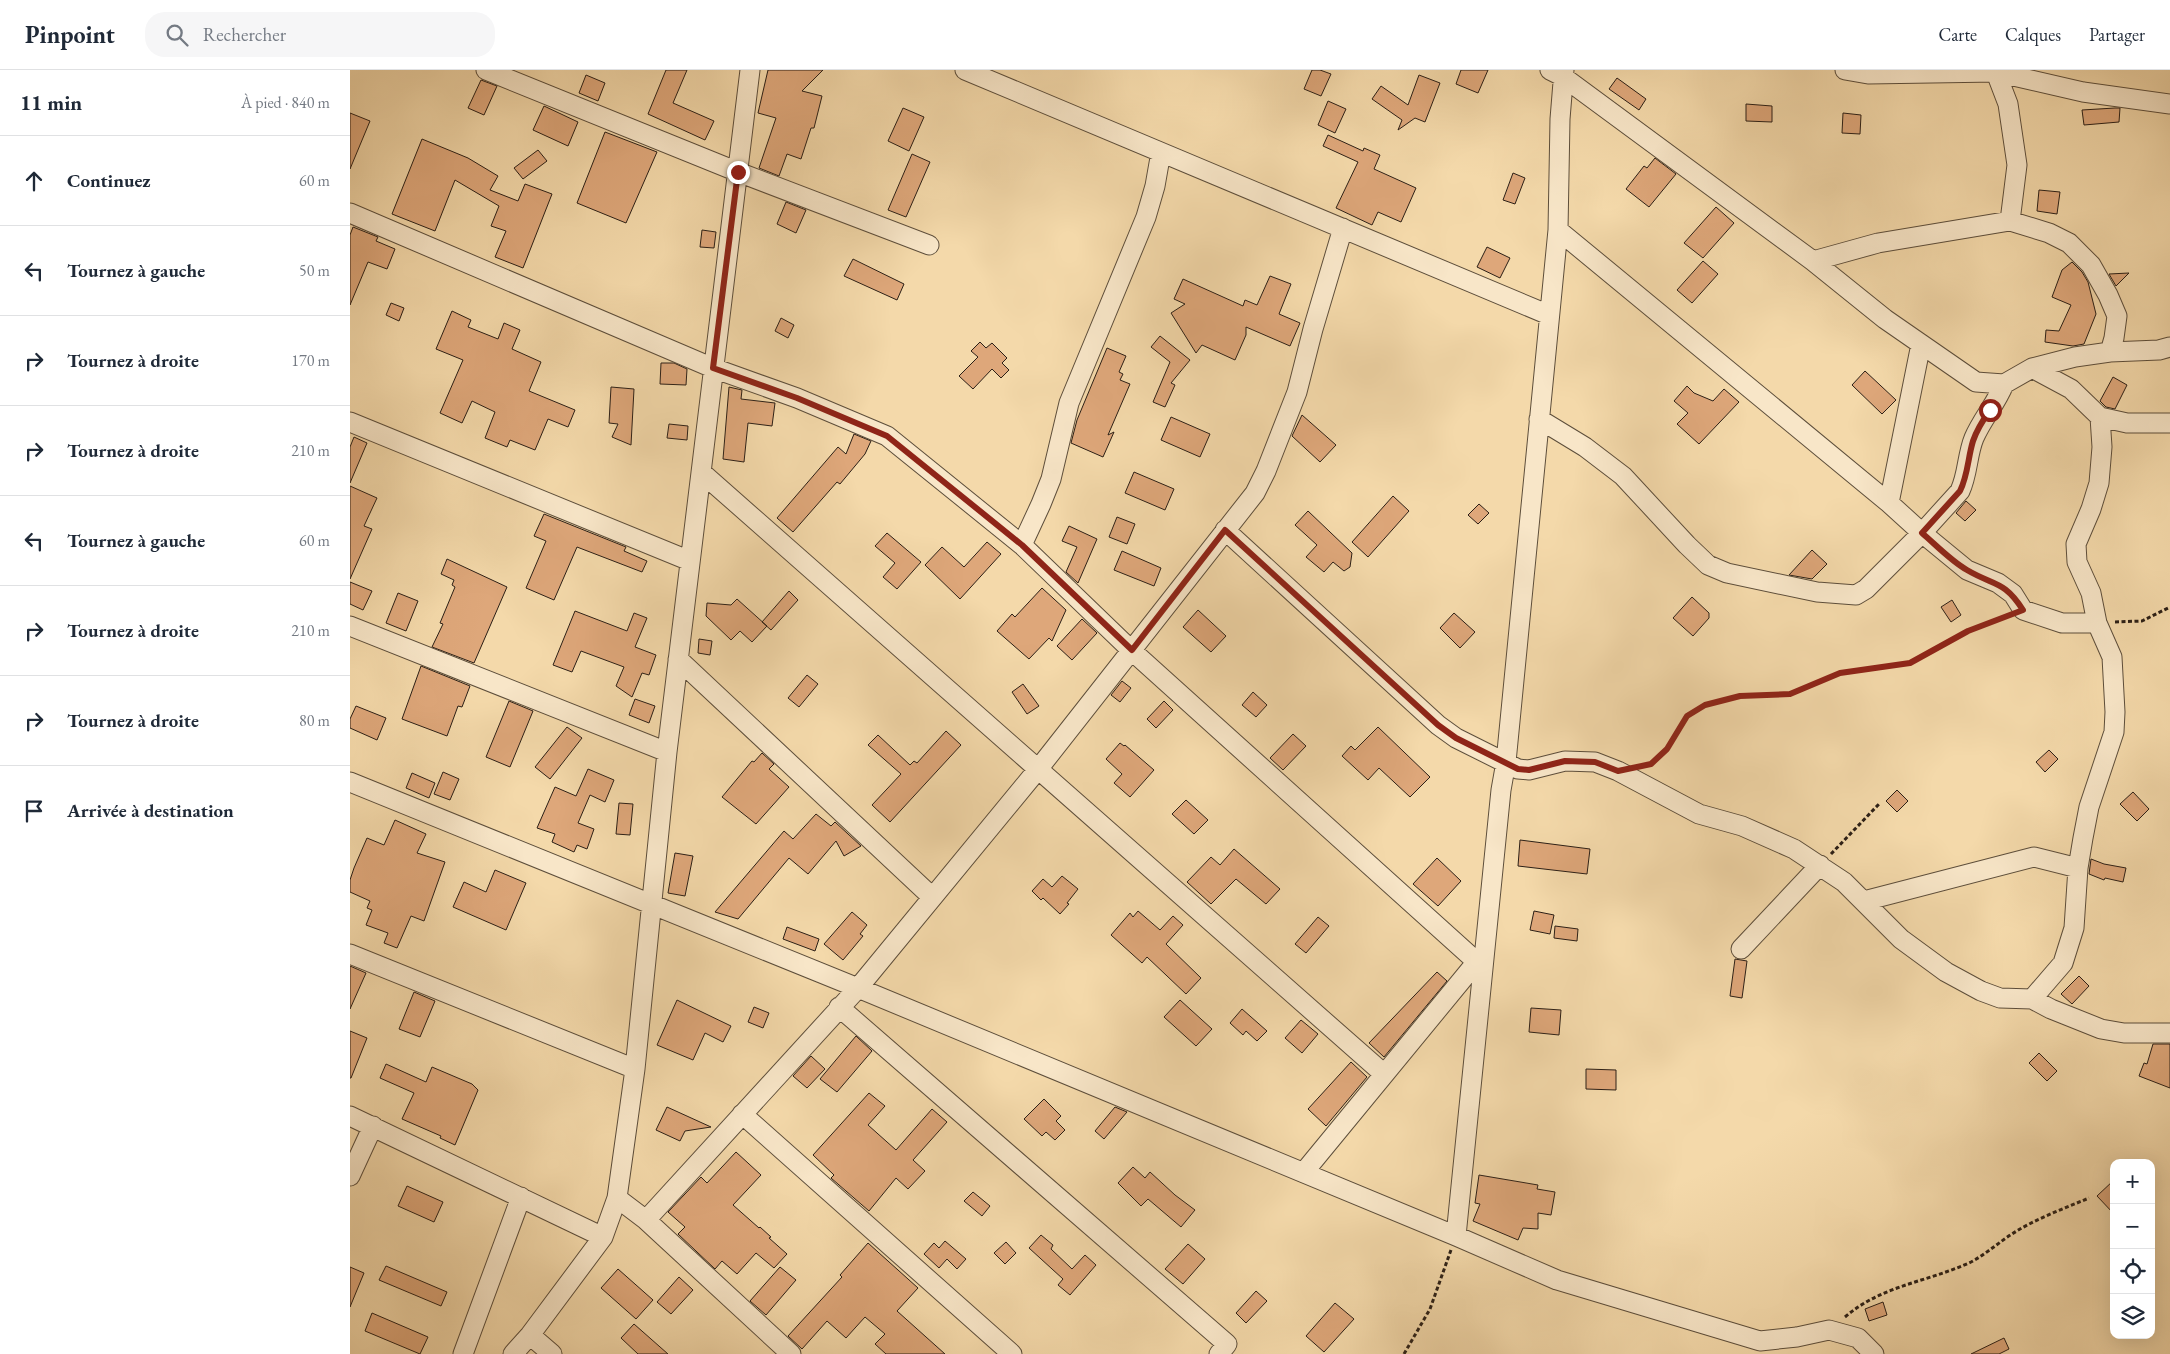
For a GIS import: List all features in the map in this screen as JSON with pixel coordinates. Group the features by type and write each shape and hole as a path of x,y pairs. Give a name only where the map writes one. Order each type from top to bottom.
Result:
{"street":[{"path":"486,70 738,172 928,245"},
{"path":"513,1354 530,1335 603,1237 617,1198 636,1069 667,752 750,70"},
{"path":"965,70 1549,315"},
{"path":"1845,70 1868,74 1996,71 2083,92 2170,104"},
{"path":"1996,71 2008,104 2017,165 2010,221"},
{"path":"1456,1236 1481,957 1506,762 1558,230 1559,72"},
{"path":"1559,72 1813,261 1884,319 1976,382 2004,384 2032,368 2075,357 2110,352 2160,350 2170,347"},
{"path":"1022,545 1042,504 1051,479 1069,402 1146,217 1156,186 1161,152"},
{"path":"350,213 713,368 797,398 887,436 1022,545 1132,650 1481,957"},
{"path":"1813,261 1878,243 2010,221 2048,233 2069,243 2091,265 2108,295 2117,316 2110,352"},
{"path":"646,1220 858,988 1039,768 1255,493 1297,392 1313,329 1343,228"},
{"path":"1558,230 1967,570 1998,583 2013,594 2023,610 2062,622 2097,623"},
{"path":"1889,504 1921,344"},
{"path":"2032,368 2071,389 2100,417 2127,423 2170,423"},
{"path":"1539,419 1585,447 1623,476 1708,565 1727,573 1816,592 1856,595 1866,589 1922,533 1960,491 1964,482 1973,441 1981,422 1994,405 2004,384"},
{"path":"2032,999 2063,963 2074,928 2078,868 2089,807 2114,732 2115,712 2112,658 2097,623 2091,593 2077,562 2076,544 2099,483 2102,447 2100,417"},
{"path":"350,422 690,561"},
{"path":"701,472 1384,1074"},
{"path":"1225,530 1438,725 1456,738 1518,769 1529,770 1565,761 1595,762 1618,771 1699,814 1742,826 1794,849 1844,882 1901,939 1946,972 1981,991 2000,998 2032,999 2051,1009 2101,1029 2124,1033 2170,1033"},
{"path":"350,626 667,752"},
{"path":"678,659 932,897"},
{"path":"350,782 858,988 1304,1172 1557,1280 1760,1341 1798,1337 1829,1330 1858,1338 1874,1354"},
{"path":"1864,901 2034,857 2078,868"},
{"path":"1742,949 1820,865"},
{"path":"350,954 636,1069"},
{"path":"1304,1172 1481,957"},
{"path":"840,1008 1227,1344 1220,1354"},
{"path":"742,1114 1012,1354"},
{"path":"350,1116 603,1237"},
{"path":"350,1176 373,1126"},
{"path":"463,1354 521,1197"},
{"path":"617,1198 646,1220 791,1354"},
{"path":"530,1335 552,1354"}],"path":[{"path":"2097,623 2142,621 2170,607"},
{"path":"1618,771 1651,764 1667,749 1687,716 1705,705 1740,696 1790,694 1840,673 1910,663 1968,631 2023,610"},
{"path":"1820,865 1879,804"},
{"path":"1829,1330 1858,1305 1907,1283 1936,1276 1971,1262 2012,1233 2089,1198"},
{"path":"1404,1354 1430,1309 1456,1236"}],"building":[{"path":"666,70 687,70 673,103 714,121 705,140 648,114"},
{"path":"768,70 823,70 802,91 822,96 814,128 811,128 801,159 787,154 779,176 759,168 776,118 758,113"},
{"path":"1312,70 1320,70 1331,74 1321,96 1304,89"},
{"path":"1461,70 1488,70 1478,93 1456,84"},
{"path":"586,75 605,83 598,101 579,93"},
{"path":"1419,75 1440,83 1425,122 1415,118 1398,130 1402,120 1372,99 1381,86 1408,105"},
{"path":"1617,78 1646,99 1639,110 1609,89"},
{"path":"481,80 497,86 484,115 468,108"},
{"path":"1328,101 1346,109 1335,133 1318,125"},
{"path":"1746,104 1772,106 1772,122 1746,121"},
{"path":"544,106 578,122 568,146 533,130"},
{"path":"903,108 924,117 909,151 888,141"},
{"path":"2120,108 2119,122 2084,125 2082,110"},
{"path":"350,113 370,121 350,169"},
{"path":"1843,113 1861,115 1860,134 1842,133"},
{"path":"605,132 657,152 626,223 577,203"},
{"path":"1328,135 1363,151 1364,148 1380,155 1374,169 1416,188 1401,222 1378,212 1372,225 1336,208 1358,162 1323,146"},
{"path":"422,139 468,158 498,176 490,190 518,201 525,184 552,194 523,268 495,257 506,231 491,226 499,206 455,180 435,231 392,214"},
{"path":"538,150 547,161 523,179 514,168"},
{"path":"912,154 930,162 906,217 888,210"},
{"path":"1655,158 1676,174 1649,207 1626,189 1644,166 1647,168"},
{"path":"1513,173 1525,178 1515,204 1503,200"},
{"path":"2039,190 2060,192 2057,214 2037,211"},
{"path":"786,202 806,210 796,233 777,224"},
{"path":"1716,207 1734,223 1703,258 1684,243"},
{"path":"353,227 378,237 376,241 395,249 387,269 368,262 350,305 350,235"},
{"path":"702,230 716,232 714,248 700,247"},
{"path":"1487,247 1510,258 1500,278 1477,267"},
{"path":"853,259 904,284 897,300 844,276"},
{"path":"1703,261 1718,274 1692,303 1677,290"},
{"path":"2072,262 2082,272 2088,282 2096,314 2084,344 2073,346 2045,342 2046,330 2059,331 2071,305 2052,297 2062,270"},
{"path":"2129,273 2116,286 2109,274"},
{"path":"1270,276 1291,284 1279,314 1300,323 1290,346 1246,327 1246,335 1235,360 1202,345 1196,353 1171,313 1185,304 1174,299 1183,279 1243,306 1245,300 1257,305"},
{"path":"391,303 404,308 399,321 386,315"},
{"path":"452,311 471,320 468,327 498,339 504,323 520,330 512,349 541,362 529,391 575,410 568,427 548,419 535,450 510,440 507,447 485,438 495,412 472,401 462,423 440,413 463,360 436,349"},
{"path":"781,318 794,325 788,338 775,331"},
{"path":"1160,336 1190,360 1171,383 1175,385 1165,407 1153,402 1170,362 1151,347"},
{"path":"980,342 986,348 992,343 1007,358 1002,363 1009,370 1001,378 992,369 973,389 959,376 978,357 971,351"},
{"path":"1107,348 1126,356 1119,372 1123,374 1120,380 1130,384 1108,435 1114,432 1103,457 1071,443 1077,420"},
{"path":"661,363 674,363 687,369 686,385 660,384"},
{"path":"1865,371 1896,400 1882,414 1852,385"},
{"path":"2113,377 2127,385 2115,409 2106,407 2100,401"},
{"path":"1687,386 1694,393 1713,401 1724,389 1739,402 1699,444 1677,424 1688,413 1674,401"},
{"path":"611,387 634,389 631,445 612,437 618,424 609,423"},
{"path":"729,387 742,390 741,399 775,403 772,426 748,423 744,462 723,459"},
{"path":"1302,415 1336,445 1320,462 1292,436"},
{"path":"1171,417 1210,434 1200,457 1161,440"},
{"path":"669,424 688,426 687,440 667,438"},
{"path":"854,434 871,441 865,454 840,484 837,482 793,532 777,518 838,447 846,454"},
{"path":"354,437 367,443 350,483 350,447"},
{"path":"1134,472 1174,489 1165,510 1125,493"},
{"path":"350,486 377,498 364,526 372,529 350,579"},
{"path":"1393,496 1409,511 1368,557 1352,542"},
{"path":"1966,501 1976,510 1965,521 1956,513"},
{"path":"1479,504 1489,513 1478,524 1468,515"},
{"path":"1308,511 1352,553 1350,567 1344,571 1333,562 1324,572 1306,557 1317,545 1295,525"},
{"path":"544,514 626,547 624,551 647,561 642,572 577,547 554,600 526,588 546,541 534,536"},
{"path":"1117,517 1135,524 1127,544 1109,537"},
{"path":"1069,526 1097,539 1078,583 1066,572 1077,547 1062,541"},
{"path":"887,533 921,562 897,589 883,577 895,563 875,546"},
{"path":"987,542 1001,554 960,599 925,565 942,547 964,567"},
{"path":"1812,550 1827,564 1812,579 1789,575"},
{"path":"1122,551 1161,568 1154,586 1114,570"},
{"path":"447,559 507,587 474,663 432,647 443,624 440,623 455,587 452,585 454,580 441,574"},
{"path":"350,582 372,591 363,610 350,604"},
{"path":"1042,588 1066,610 1052,641 1049,638 1029,659 997,631 1012,614 1015,617"},
{"path":"789,591 798,600 771,630 762,622"},
{"path":"398,593 418,601 406,631 386,623"},
{"path":"1692,597 1709,613 1709,618 1693,636 1673,618"},
{"path":"737,599 767,626 752,642 740,631 731,640 706,616 707,603 731,605"},
{"path":"1952,600 1961,615 1951,622 1941,607"},
{"path":"1198,610 1226,636 1211,652 1183,627"},
{"path":"575,611 627,631 634,613 647,618 635,647 656,655 649,675 642,673 632,697 616,686 624,667 581,651 572,672 553,665"},
{"path":"1454,613 1475,632 1460,648 1440,628"},
{"path":"1082,619 1097,633 1072,660 1057,646"},
{"path":"699,639 712,641 710,655 698,653"},
{"path":"421,666 470,686 462,707 458,706 447,736 402,719"},
{"path":"807,675 818,684 799,707 788,698"},
{"path":"1122,681 1131,688 1120,702 1111,695"},
{"path":"1023,684 1039,706 1027,714 1012,692"},
{"path":"1253,692 1267,705 1256,717 1242,705"},
{"path":"635,699 655,706 649,723 629,715"},
{"path":"509,701 533,711 510,767 486,757"},
{"path":"1164,701 1173,710 1156,728 1147,719"},
{"path":"356,706 386,718 377,740 350,728 350,719"},
{"path":"567,727 582,738 550,779 535,767"},
{"path":"1378,727 1430,777 1410,797 1379,768 1368,780 1342,756 1351,746 1355,750"},
{"path":"946,731 961,745 890,822 872,805 901,774 868,745 878,735 910,765 914,761 917,763"},
{"path":"1293,734 1306,746 1283,770 1270,758"},
{"path":"1120,743 1125,745 1154,770 1130,797 1114,783 1122,774 1106,759"},
{"path":"2049,750 2058,759 2045,772 2036,762"},
{"path":"762,753 774,764 769,769 789,787 756,824 722,797 752,761 754,762"},
{"path":"588,769 614,780 605,802 590,795 578,823 594,829 587,849 577,845 574,852 552,842 555,834 537,828 555,787 576,796"},
{"path":"443,772 459,779 450,800 434,794"},
{"path":"412,773 435,783 429,798 406,788"},
{"path":"1897,790 1908,801 1897,812 1886,801"},
{"path":"2133,792 2149,809 2137,821 2120,804"},
{"path":"1186,800 1208,820 1194,834 1172,814"},
{"path":"619,803 633,804 630,835 616,834"},
{"path":"816,814 831,826 835,822 861,846 844,856 836,841 808,874 789,858 738,919 715,912 784,831 793,839"},
{"path":"395,820 426,834 417,853 445,862 424,921 411,916 397,948 384,943 388,933 366,925 372,910 367,908 370,901 350,892 350,880 367,838 384,845"},
{"path":"1520,840 1590,849 1587,874 1518,866"},
{"path":"1234,849 1280,889 1266,904 1236,879 1211,904 1187,882 1211,857 1220,865"},
{"path":"675,853 693,856 685,896 668,893"},
{"path":"1437,858 1461,881 1438,906 1413,884"},
{"path":"2091,859 2104,864 2126,868 2123,882 2105,878 2104,880 2089,874"},
{"path":"495,870 526,883 506,930 453,907 464,882 486,892"},
{"path":"1062,876 1078,889 1060,914 1043,898 1041,900 1032,891 1043,879 1052,887"},
{"path":"1138,911 1160,930 1173,916 1183,925 1166,944 1201,978 1186,994 1147,957 1142,963 1111,935 1130,913 1133,917"},
{"path":"1534,911 1554,915 1550,934 1530,930"},
{"path":"852,912 867,925 860,934 863,936 843,960 824,944"},
{"path":"1318,917 1329,926 1306,953 1295,944"},
{"path":"1555,926 1578,929 1577,941 1554,938"},
{"path":"787,927 819,939 815,951 783,939"},
{"path":"1735,959 1747,961 1742,998 1730,996"},
{"path":"350,966 366,973 350,1009"},
{"path":"1437,972 1447,981 1384,1057 1369,1043"},
{"path":"2079,976 2089,986 2072,1004 2061,994"},
{"path":"414,992 435,1001 420,1037 399,1029"},
{"path":"677,1000 731,1026 723,1042 705,1033 693,1060 657,1045"},
{"path":"1180,1000 1212,1029 1196,1046 1164,1017"},
{"path":"754,1007 769,1013 763,1028 748,1022"},
{"path":"1531,1008 1561,1010 1559,1035 1529,1032"},
{"path":"1242,1009 1267,1031 1257,1041 1246,1031 1243,1035 1230,1023"},
{"path":"1301,1020 1318,1034 1302,1053 1285,1038"},
{"path":"350,1031 367,1038 351,1078 350,1078"},
{"path":"856,1036 872,1051 837,1092 820,1079"},
{"path":"2153,1044 2170,1044 2170,1088 2139,1076 2144,1063 2147,1064"},
{"path":"2039,1053 2057,1071 2047,1081 2029,1063"},
{"path":"811,1056 825,1069 807,1088 793,1076"},
{"path":"1351,1062 1367,1077 1326,1126 1308,1109"},
{"path":"386,1064 426,1082 432,1067 472,1084 478,1090 455,1145 440,1138 441,1136 402,1119 414,1093 380,1078"},
{"path":"1586,1069 1616,1070 1616,1090 1586,1089"},
{"path":"869,1093 885,1106 868,1125 896,1150 932,1109 947,1122 913,1160 925,1171 908,1189 896,1178 869,1211 831,1178 834,1175 813,1155"},
{"path":"1044,1099 1061,1116 1056,1121 1065,1130 1055,1140 1046,1132 1042,1136 1024,1119"},
{"path":"667,1107 711,1127 685,1131 680,1141 656,1130"},
{"path":"1115,1107 1127,1112 1104,1139 1095,1131"},
{"path":"736,1152 761,1175 733,1205 760,1227 787,1254 774,1268 756,1253 737,1274 722,1261 715,1269 678,1234 685,1227 668,1212 701,1177 707,1183"},
{"path":"1133,1167 1145,1178 1150,1172 1195,1210 1181,1227 1148,1199 1141,1206 1118,1183"},
{"path":"1479,1175 1538,1185 1537,1189 1555,1192 1551,1215 1538,1213 1538,1229 1523,1228 1518,1240 1473,1221 1480,1204 1475,1203"},
{"path":"2110,1184 2110,1210 2097,1196"},
{"path":"407,1186 443,1202 434,1222 398,1206"},
{"path":"973,1192 990,1206 982,1216 964,1201"},
{"path":"1041,1235 1053,1245 1051,1249 1072,1269 1085,1255 1096,1265 1070,1295 1058,1285 1063,1279 1029,1248"},
{"path":"945,1241 966,1259 957,1269 947,1259 939,1268 924,1254 934,1243 939,1248"},
{"path":"1006,1242 1016,1253 1005,1264 994,1253"},
{"path":"868,1243 918,1288 897,1311 945,1354 886,1354 875,1344 885,1334 865,1317 846,1338 827,1321 802,1349 788,1336 842,1277 840,1275"},
{"path":"1188,1244 1205,1259 1183,1284 1165,1269"},
{"path":"386,1266 447,1292 441,1306 379,1280"},
{"path":"350,1267 364,1273 350,1307"},
{"path":"780,1267 796,1280 766,1315 750,1301"},
{"path":"618,1269 653,1300 636,1319 601,1288"},
{"path":"679,1277 693,1290 671,1314 657,1302"},
{"path":"1256,1291 1267,1301 1246,1323 1236,1313"},
{"path":"1883,1302 1887,1315 1869,1321 1865,1309"},
{"path":"1335,1303 1354,1319 1324,1352 1306,1336"},
{"path":"372,1313 428,1337 420,1354 365,1331"},
{"path":"634,1324 668,1354 638,1354 621,1338"},
{"path":"2004,1338 2009,1349 1999,1354 1971,1354"}],"route":[{"path":"738,172 713,368 797,398 887,436 1022,545 1132,650 1225,530 1438,725 1456,738 1518,769 1529,770 1565,761 1595,762 1618,771 1651,764 1667,749 1687,716 1705,705 1740,696 1790,694 1840,673 1910,663 1968,631 2023,610 2013,594 1998,583 1967,570 1922,533 1953,501 1960,491 1964,482 1973,441 1981,422 1990,410"}]}
